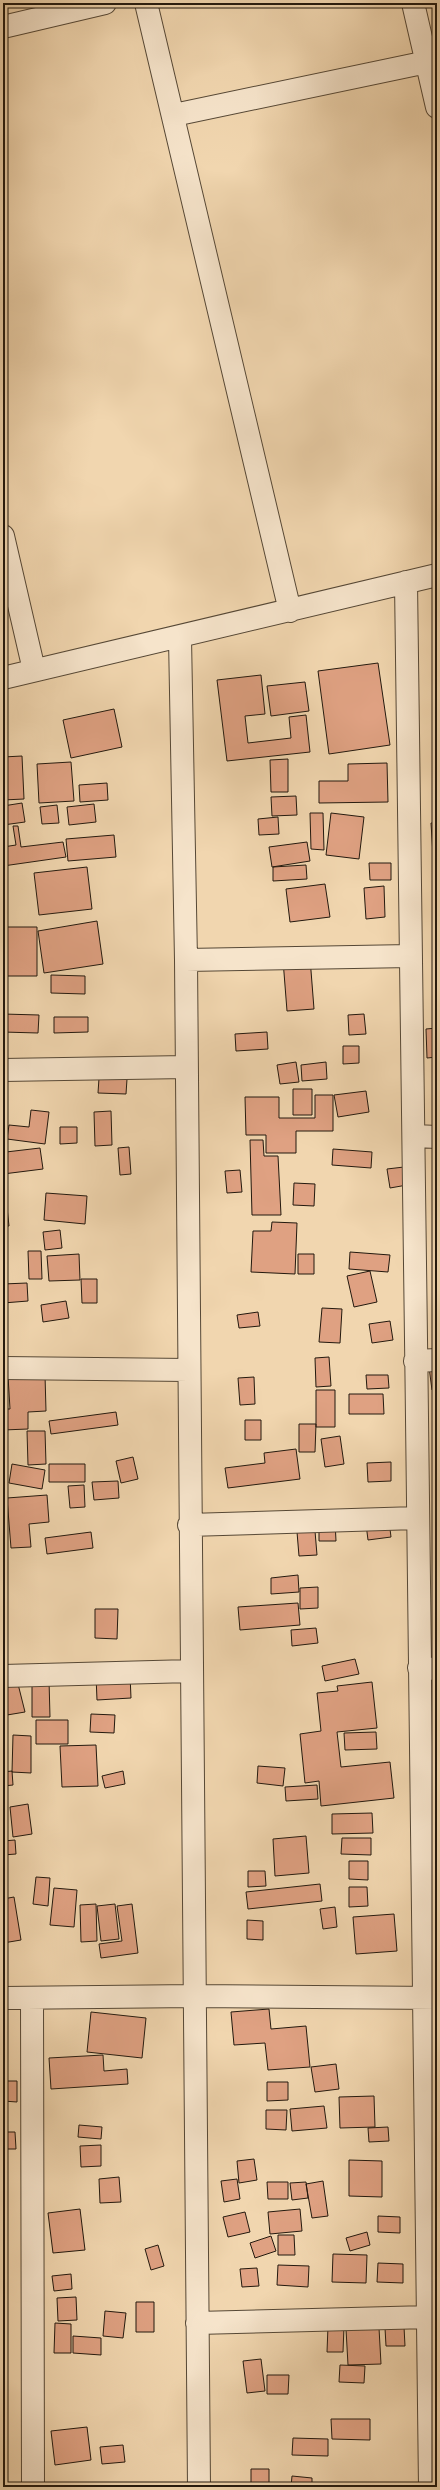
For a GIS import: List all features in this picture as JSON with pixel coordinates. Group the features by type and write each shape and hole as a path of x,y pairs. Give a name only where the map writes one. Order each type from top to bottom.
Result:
{"street":[{"path":"3,28 105,3"},
{"path":"146,3 174,115 290,611"},
{"path":"413,3 437,107"},
{"path":"174,115 427,62"},
{"path":"3,536 34,670"},
{"path":"3,678 180,638 437,575"},
{"path":"406,582 410,956 414,1136 417,1518 428,1669 432,1998 429,2317 434,2432 430,2487"},
{"path":"180,638 186,960 189,1525 199,2487"},
{"path":"186,960 410,956"},
{"path":"3,1070 186,1067"},
{"path":"414,1136 437,1137"},
{"path":"415,1361 437,1360"},
{"path":"3,1368 188,1370"},
{"path":"189,1525 417,1518"},
{"path":"3,1676 191,1670"},
{"path":"3,1998 194,1996 432,1998"},
{"path":"32,1998 33,2487"},
{"path":"198,2323 429,2317"}],"building":[{"path":"378,663 390,745 329,754 318,671"},
{"path":"261,675 265,714 245,716 248,743 291,738 289,717 306,715 310,752 227,761 217,680"},
{"path":"305,682 309,711 271,716 267,686"},
{"path":"114,709 122,747 71,758 63,720"},
{"path":"22,756 24,799 3,800 3,757"},
{"path":"288,759 288,792 271,792 270,760"},
{"path":"71,762 74,801 39,803 37,764"},
{"path":"387,763 388,802 319,803 319,781 348,781 348,764"},
{"path":"107,783 108,800 80,802 79,785"},
{"path":"296,796 297,815 272,816 271,797"},
{"path":"22,803 25,822 3,825 3,806"},
{"path":"94,804 96,822 69,825 67,807"},
{"path":"57,805 59,823 42,824 40,807"},
{"path":"310,813 323,813 324,850 311,849"},
{"path":"331,813 364,817 359,859 326,855"},
{"path":"278,817 279,834 259,835 258,819"},
{"path":"431,823 437,823 437,870 434,871"},
{"path":"13,826 18,826 21,847 63,842 66,857 3,866 3,847 16,845"},
{"path":"114,835 116,857 68,861 66,839"},
{"path":"307,842 310,861 272,867 269,847"},
{"path":"369,863 391,863 391,880 370,880"},
{"path":"306,865 307,879 273,881 273,867"},
{"path":"87,867 92,909 39,915 34,873"},
{"path":"325,884 330,917 290,922 286,889"},
{"path":"384,886 385,917 366,919 364,888"},
{"path":"97,921 103,964 44,973 38,931"},
{"path":"3,927 37,927 37,976 3,976"},
{"path":"310,958 314,1009 287,1011 283,960"},
{"path":"51,975 85,976 85,994 51,993"},
{"path":"3,1014 39,1015 38,1033 3,1032"},
{"path":"364,1014 366,1034 349,1035 348,1015"},
{"path":"54,1017 88,1017 88,1032 54,1033"},
{"path":"437,1028 437,1057 427,1058 426,1029"},
{"path":"267,1032 268,1049 236,1051 235,1034"},
{"path":"343,1046 359,1046 359,1063 343,1064"},
{"path":"296,1062 299,1082 280,1084 277,1065"},
{"path":"326,1062 327,1079 302,1081 301,1065"},
{"path":"99,1078 127,1079 126,1094 98,1093"},
{"path":"293,1089 312,1089 312,1115 293,1115"},
{"path":"366,1091 369,1112 338,1117 334,1095"},
{"path":"315,1095 333,1095 333,1131 296,1131 296,1153 266,1153 266,1135 246,1135 245,1097 279,1097 279,1118 315,1118"},
{"path":"31,1110 49,1112 45,1144 7,1139 9,1125 29,1127"},
{"path":"111,1111 112,1145 95,1146 94,1112"},
{"path":"60,1127 77,1127 77,1143 60,1144"},
{"path":"3,1130 6,1152 40,1148 43,1169 3,1174"},
{"path":"250,1140 263,1140 264,1156 278,1156 281,1215 252,1215"},
{"path":"129,1147 131,1174 120,1175 118,1148"},
{"path":"333,1149 372,1152 371,1168 332,1165"},
{"path":"404,1167 407,1185 390,1188 387,1169"},
{"path":"240,1170 242,1192 227,1193 225,1171"},
{"path":"294,1183 315,1184 314,1206 293,1205"},
{"path":"3,1189 5,1189 9,1226 3,1226"},
{"path":"46,1193 87,1196 85,1224 44,1220"},
{"path":"272,1222 297,1223 295,1274 251,1272 253,1231 271,1231"},
{"path":"60,1230 62,1248 45,1250 43,1232"},
{"path":"3,1250 7,1280 3,1281"},
{"path":"28,1251 41,1251 42,1279 29,1279"},
{"path":"350,1252 390,1255 388,1272 349,1269"},
{"path":"79,1254 80,1280 49,1281 47,1256"},
{"path":"298,1254 314,1254 314,1274 298,1274"},
{"path":"370,1271 377,1302 354,1307 347,1276"},
{"path":"81,1279 97,1279 97,1303 82,1303"},
{"path":"27,1283 28,1301 3,1303 3,1284"},
{"path":"66,1301 69,1318 43,1322 41,1305"},
{"path":"322,1308 342,1309 340,1343 319,1342"},
{"path":"258,1312 260,1326 239,1328 237,1315"},
{"path":"390,1321 393,1340 372,1343 369,1324"},
{"path":"437,1351 437,1389 432,1390 427,1352"},
{"path":"329,1357 331,1386 316,1387 315,1358"},
{"path":"45,1375 46,1411 28,1412 28,1429 3,1430 3,1409 10,1409 8,1376"},
{"path":"366,1375 388,1375 389,1388 367,1389"},
{"path":"254,1377 255,1404 240,1405 238,1378"},
{"path":"316,1390 335,1390 335,1427 316,1427"},
{"path":"349,1394 383,1394 384,1414 349,1414"},
{"path":"116,1412 118,1425 51,1434 49,1421"},
{"path":"245,1420 261,1420 261,1440 245,1440"},
{"path":"299,1424 316,1424 315,1452 299,1452"},
{"path":"27,1431 45,1431 46,1464 28,1465"},
{"path":"340,1436 344,1464 325,1467 321,1439"},
{"path":"296,1449 300,1479 228,1488 225,1468 265,1463 264,1453"},
{"path":"133,1457 138,1479 121,1483 116,1461"},
{"path":"391,1462 391,1481 368,1482 367,1463"},
{"path":"12,1464 45,1470 42,1489 9,1483"},
{"path":"49,1464 85,1464 85,1482 49,1482"},
{"path":"118,1481 119,1498 94,1500 92,1482"},
{"path":"84,1485 85,1507 70,1508 68,1486"},
{"path":"47,1495 49,1522 29,1524 31,1547 11,1548 7,1498"},
{"path":"314,1519 317,1555 299,1556 296,1520"},
{"path":"335,1521 336,1541 319,1541 319,1522"},
{"path":"389,1521 391,1537 368,1540 366,1524"},
{"path":"91,1532 93,1548 47,1554 45,1538"},
{"path":"298,1575 299,1592 271,1594 271,1578"},
{"path":"318,1587 318,1608 300,1609 300,1588"},
{"path":"298,1603 300,1625 240,1630 238,1607"},
{"path":"95,1609 118,1609 117,1639 95,1638"},
{"path":"316,1628 318,1643 292,1646 291,1630"},
{"path":"355,1659 359,1674 325,1681 322,1666"},
{"path":"130,1675 131,1698 97,1700 96,1676"},
{"path":"17,1680 25,1712 7,1715 3,1683"},
{"path":"32,1680 49,1680 50,1717 32,1717"},
{"path":"372,1682 377,1728 337,1732 341,1767 390,1762 394,1798 321,1806 319,1781 305,1783 300,1734 321,1731 317,1693 338,1691 337,1686"},
{"path":"437,1702 437,1730 425,1731 423,1703"},
{"path":"3,1714 6,1730 3,1730"},
{"path":"91,1714 115,1715 114,1733 90,1732"},
{"path":"36,1720 68,1720 68,1744 36,1744"},
{"path":"376,1732 377,1749 345,1750 344,1733"},
{"path":"13,1735 31,1736 31,1773 12,1772"},
{"path":"96,1745 98,1786 62,1787 60,1746"},
{"path":"258,1766 285,1768 283,1786 257,1783"},
{"path":"12,1771 13,1785 3,1786 3,1772"},
{"path":"123,1771 125,1784 105,1788 102,1776"},
{"path":"317,1785 318,1799 286,1801 285,1787"},
{"path":"28,1804 32,1834 13,1837 10,1807"},
{"path":"3,1805 6,1822 3,1823"},
{"path":"372,1813 373,1833 332,1834 332,1814"},
{"path":"306,1836 309,1873 275,1876 273,1839"},
{"path":"342,1838 371,1838 371,1855 341,1854"},
{"path":"15,1840 16,1854 3,1855 3,1841"},
{"path":"349,1861 368,1861 368,1880 349,1879"},
{"path":"248,1871 265,1871 266,1886 248,1887"},
{"path":"36,1877 50,1878 48,1906 33,1904"},
{"path":"320,1884 322,1901 248,1909 246,1892"},
{"path":"349,1887 367,1887 368,1906 349,1907"},
{"path":"54,1888 77,1890 74,1927 50,1925"},
{"path":"14,1897 21,1940 3,1943 3,1899"},
{"path":"96,1904 97,1941 81,1942 80,1905"},
{"path":"115,1904 119,1939 101,1941 97,1906"},
{"path":"132,1904 138,1953 101,1958 99,1944 122,1941 117,1906"},
{"path":"335,1907 337,1927 323,1929 320,1909"},
{"path":"394,1914 397,1951 356,1954 353,1917"},
{"path":"247,1920 263,1921 263,1940 247,1939"},
{"path":"269,2009 271,2029 306,2026 310,2067 268,2070 265,2043 234,2045 231,2012"},
{"path":"91,2012 146,2018 142,2058 87,2052"},
{"path":"103,2055 104,2071 127,2069 128,2084 51,2089 49,2058"},
{"path":"336,2064 339,2089 315,2092 311,2067"},
{"path":"3,2081 17,2081 17,2102 3,2101"},
{"path":"267,2082 288,2082 288,2100 267,2101"},
{"path":"374,2096 375,2127 340,2128 339,2097"},
{"path":"324,2106 327,2128 292,2131 290,2109"},
{"path":"266,2110 287,2110 286,2130 266,2129"},
{"path":"79,2125 102,2127 101,2139 78,2137"},
{"path":"388,2127 389,2141 369,2142 368,2128"},
{"path":"3,2132 15,2132 16,2149 3,2149"},
{"path":"101,2145 101,2166 81,2167 80,2146"},
{"path":"254,2159 257,2180 239,2183 237,2161"},
{"path":"349,2160 382,2161 382,2197 349,2196"},
{"path":"119,2177 121,2202 100,2203 99,2179"},
{"path":"237,2179 240,2199 224,2202 221,2181"},
{"path":"323,2181 328,2216 312,2218 306,2184"},
{"path":"267,2182 288,2182 288,2199 268,2199"},
{"path":"306,2182 308,2198 292,2200 290,2183"},
{"path":"80,2209 85,2250 53,2253 48,2213"},
{"path":"300,2209 302,2231 270,2234 268,2212"},
{"path":"245,2212 250,2232 228,2237 223,2217"},
{"path":"378,2216 400,2217 400,2233 378,2232"},
{"path":"367,2232 370,2245 350,2251 346,2238"},
{"path":"278,2235 294,2235 295,2255 278,2255"},
{"path":"271,2236 276,2251 255,2258 250,2243"},
{"path":"158,2245 164,2266 151,2270 145,2249"},
{"path":"333,2254 367,2255 366,2283 332,2282"},
{"path":"378,2263 403,2264 403,2283 377,2282"},
{"path":"278,2265 309,2266 308,2287 277,2285"},
{"path":"257,2268 259,2286 242,2287 240,2269"},
{"path":"71,2274 72,2289 54,2291 52,2276"},
{"path":"76,2297 77,2320 58,2321 57,2298"},
{"path":"136,2302 154,2302 154,2332 136,2332"},
{"path":"105,2311 126,2313 123,2338 103,2336"},
{"path":"55,2323 71,2324 71,2353 54,2353"},
{"path":"328,2326 344,2326 343,2352 327,2352"},
{"path":"404,2327 405,2346 386,2346 385,2328"},
{"path":"379,2328 381,2364 348,2365 346,2329"},
{"path":"73,2336 101,2338 101,2355 73,2353"},
{"path":"261,2359 265,2391 247,2393 243,2361"},
{"path":"340,2365 365,2366 364,2383 339,2382"},
{"path":"267,2375 289,2375 288,2394 267,2394"},
{"path":"331,2419 370,2419 370,2440 332,2439"},
{"path":"87,2427 91,2460 55,2465 51,2431"},
{"path":"293,2438 328,2439 328,2456 292,2455"},
{"path":"123,2445 125,2462 102,2464 100,2447"},
{"path":"251,2469 269,2469 269,2487 251,2487"},
{"path":"292,2476 312,2478 312,2487 291,2487"}]}
